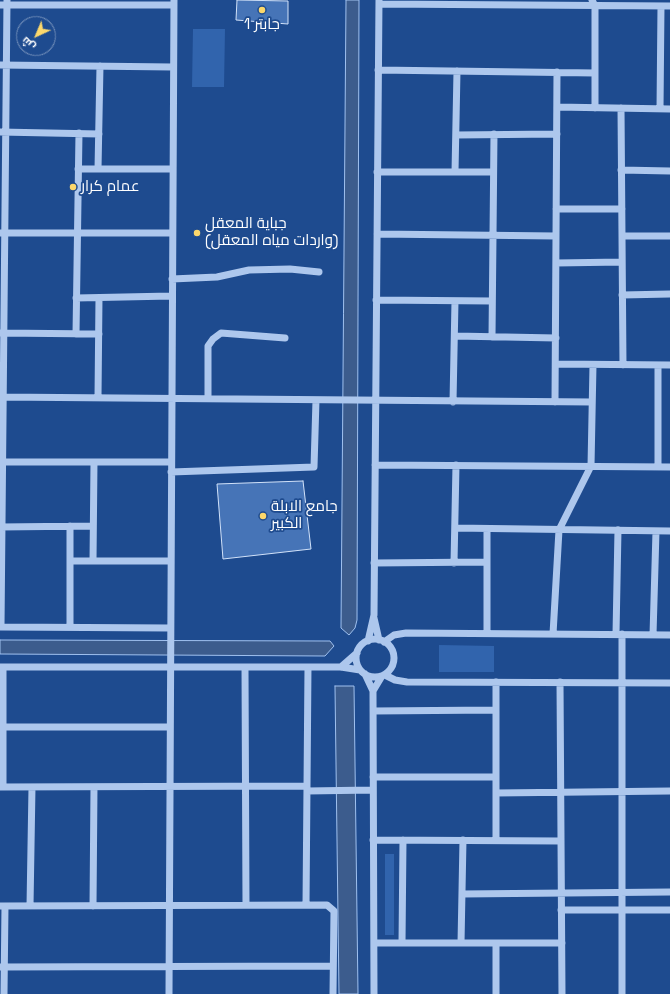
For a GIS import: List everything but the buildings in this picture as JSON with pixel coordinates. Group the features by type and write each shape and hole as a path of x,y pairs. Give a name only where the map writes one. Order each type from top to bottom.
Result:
{"street":[{"path":"368,641 374,615 379,2 593,3 670,6"},
{"path":"169,994 172,67 174,3 5,3 3,65 1,627 170,628"},
{"path":"593,3 595,108"},
{"path":"660,109 661,6"},
{"path":"3,65 172,67"},
{"path":"98,169 100,66"},
{"path":"378,70 595,73"},
{"path":"455,172 457,71"},
{"path":"555,402 557,72"},
{"path":"557,107 670,109"},
{"path":"621,108 623,365"},
{"path":"3,132 99,134"},
{"path":"76,334 79,133"},
{"path":"492,337 494,134"},
{"path":"456,135 557,134"},
{"path":"78,168 172,170"},
{"path":"621,170 670,171"},
{"path":"377,172 493,172"},
{"path":"556,209 622,209"},
{"path":"2,233 172,233"},
{"path":"377,234 556,236"},
{"path":"622,236 670,236"},
{"path":"556,263 622,262"},
{"path":"172,279 201,279 249,270 290,269 319,272"},
{"path":"622,295 670,294"},
{"path":"76,298 171,296"},
{"path":"98,397 99,298"},
{"path":"376,300 492,301"},
{"path":"453,402 456,301"},
{"path":"2,333 99,334"},
{"path":"208,398 208,346 213,339 221,333 285,338"},
{"path":"455,336 556,338"},
{"path":"556,364 670,365"},
{"path":"553,634 559,530 591,466 593,364"},
{"path":"658,365 658,466"},
{"path":"2,397 171,397 453,402 592,402"},
{"path":"171,472 314,467 316,400"},
{"path":"1,462 171,462"},
{"path":"93,561 94,462"},
{"path":"375,465 670,467"},
{"path":"454,563 456,465"},
{"path":"70,526 70,627"},
{"path":"1,527 93,526"},
{"path":"455,528 670,531"},
{"path":"486,529 487,633"},
{"path":"618,530 619,634 622,682 622,994"},
{"path":"653,635 656,531"},
{"path":"70,561 170,561"},
{"path":"374,563 486,562"},
{"path":"373,691 392,666 394,655 392,650 382,641 374,615"},
{"path":"374,994 373,691 356,659 361,645 368,641 382,641 394,635 406,632 670,635"},
{"path":"341,667 357,653"},
{"path":"373,790 245,786 2,787 2,667 341,667 363,672 370,677 384,675 395,680 407,682 670,683"},
{"path":"244,667 246,905"},
{"path":"306,905 308,667"},
{"path":"496,682 496,839"},
{"path":"560,682 562,994"},
{"path":"373,711 496,710"},
{"path":"2,727 170,727"},
{"path":"373,777 496,777"},
{"path":"30,906 32,787"},
{"path":"93,906 94,787"},
{"path":"496,793 670,791"},
{"path":"373,840 561,840"},
{"path":"402,943 403,840"},
{"path":"461,943 463,840"},
{"path":"462,894 670,892"},
{"path":"4,994 2,967 2,906 327,905 334,911 333,994"},
{"path":"562,910 670,910"},
{"path":"374,943 562,943"},
{"path":"496,944 496,994"},
{"path":"2,967 333,966"}],"shaded area":[{"path":"346,0 359,0 357,620 355,628 349,635 341,628"},
{"path":"193,29 225,29 224,87 192,87"},
{"path":"0,640 330,641 334,646 325,656 0,654"},
{"path":"439,645 494,646 494,672 439,672"},
{"path":"335,686 354,686 358,994 339,994"},
{"path":"385,854 394,854 394,935 385,935"}],"place":[{"name":"جابتر 1","path":"262,10"},
{"name":"عمام كرار","path":"73,187"},
{"name":"جباية المعقل (واردات مياه المعقل)","path":"197,233"},
{"name":"جامع الابلة الكبير","path":"263,516"}]}
